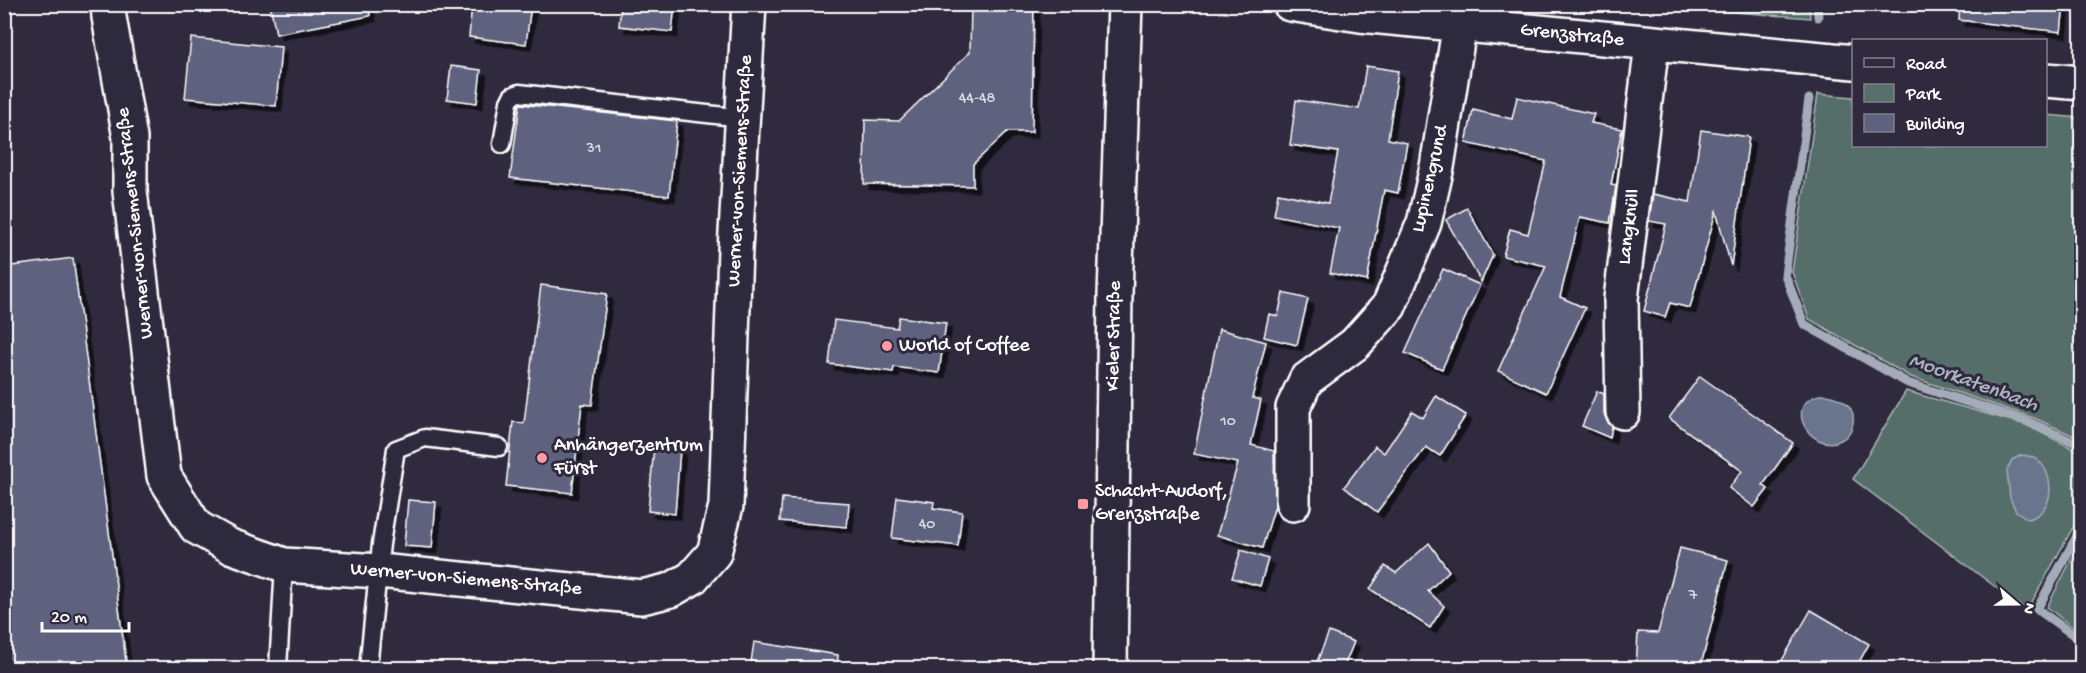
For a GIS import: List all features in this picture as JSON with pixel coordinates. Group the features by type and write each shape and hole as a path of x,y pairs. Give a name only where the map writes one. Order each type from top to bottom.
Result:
{"street":[{"name":"Werner-von-Siemens-Straße","path":"108,4 130,138 130,191 164,476 196,527 230,546 284,565 379,571 642,597 671,590 692,578 714,553 726,507 735,250 749,4"},
{"name":"Kieler Straße","path":"1110,669 1115,295 1125,4"},
{"name":"Grenzstraße","path":"1290,4 1360,15 1462,14 1652,44 1852,63"},
{"name":"Lupinengrund","path":"1293,504 1293,408 1306,380 1356,344 1389,306 1424,223 1437,167 1462,14"},
{"name":"Langknüll","path":"1623,412 1621,299 1652,44"},
{"path":"2047,80 2082,84"}],"lane":[{"path":"502,144 509,102 512,96 519,93 743,118"},
{"path":"368,669 381,543 396,449 425,438 499,447"},
{"path":"278,669 284,565"}],"green space":[{"path":"1809,5 1810,18 1661,6"},
{"path":"1818,94 1852,97 1852,147 2047,147 2047,115 2081,118 2081,439 2034,418 1911,377 1809,319 1792,272"},
{"path":"1906,391 2026,425 2082,453 2081,513 2027,611 1853,479"},
{"path":"2081,541 2081,634 2047,607"}],"water":[{"path":"1823,394 1843,401 1853,414 1853,424 1849,434 1841,440 1830,443 1819,440 1811,434 1804,426 1801,416 1803,407 1810,399"},
{"path":"2021,455 2034,457 2042,464 2047,472 2050,491 2044,508 2037,515 2028,519 2016,511 2010,498 2007,470 2012,460"}],"building":[{"path":"270,4 368,4 370,16 276,34"},
{"path":"472,4 531,4 526,44 469,37"},
{"path":"621,4 675,4 672,32 619,26"},
{"path":"971,4 1034,4 1032,132 1007,132 973,164 973,186 864,184 865,120 899,121 970,52"},
{"path":"1960,4 2064,4 2061,32 1959,20"},
{"path":"191,38 281,47 276,106 185,98"},
{"path":"451,66 481,70 477,103 447,99"},
{"path":"1366,66 1398,71 1388,139 1407,143 1398,193 1384,190 1367,281 1330,273 1339,228 1274,215 1278,193 1328,203 1338,152 1290,145 1296,100 1359,109"},
{"path":"1517,97 1594,114 1591,123 1622,129 1611,185 1616,186 1610,223 1580,217 1560,297 1585,308 1546,393 1498,371 1546,266 1503,256 1510,229 1528,234 1546,161 1466,143 1473,110 1512,119"},
{"path":"520,104 677,121 669,196 510,178"},
{"path":"1701,130 1749,137 1731,266 1716,211 1690,308 1670,303 1665,317 1644,311 1666,224 1649,221 1653,194 1690,202"},
{"path":"1467,208 1493,255 1481,282 1446,220"},
{"path":"73,258 127,669 4,669 4,267"},
{"path":"1443,269 1480,285 1442,369 1405,353"},
{"path":"541,285 607,294 592,405 582,404 572,493 506,486 513,422 524,423"},
{"path":"1283,293 1308,299 1297,345 1264,337 1269,314 1278,316"},
{"name":"World of Coffee","path":"899,317 946,323 939,373 894,367 893,372 829,364 834,320 897,328"},
{"path":"1219,329 1266,342 1252,398 1261,400 1251,445 1274,451 1275,506 1262,548 1217,535 1238,463 1194,454"},
{"path":"1700,376 1793,443 1763,485 1768,489 1754,507 1729,488 1742,471 1669,418"},
{"path":"1597,391 1604,394 1604,413 1612,426 1610,438 1582,426"},
{"path":"1436,396 1466,415 1440,456 1426,447 1377,512 1344,487 1375,446 1384,453 1412,411 1423,418"},
{"path":"654,447 680,449 675,514 648,511"},
{"path":"897,497 934,502 933,508 962,512 958,546 892,538"},
{"path":"782,498 849,503 847,527 780,521"},
{"path":"408,500 436,502 432,548 404,546"},
{"path":"1429,543 1449,571 1428,591 1444,606 1430,628 1370,589 1385,566 1396,573"},
{"path":"1680,548 1728,560 1700,669 1636,669 1638,632 1658,633"},
{"path":"1241,550 1268,559 1260,586 1232,578"},
{"path":"1811,610 1869,644 1855,669 1777,669"},
{"path":"1329,632 1354,642 1343,669 1314,669"},
{"path":"754,642 838,655 837,669 750,669"}],"waterway":[{"name":"Moorkatenbach","path":"1817,4 1818,17"},
{"name":"Moorkatenbach","path":"1809,99 1785,275 1804,324 1908,383 2029,422 2082,446"},
{"name":"Moorkatenbach","path":"2082,527 2037,609 2082,641"}],"place":[{"name":"World of Coffee","path":"887,346"},
{"name":"Anhängerzentrum Fürst","path":"542,458"},
{"name":"Schacht-Audorf, Grenzstraße","path":"1083,504"}]}
